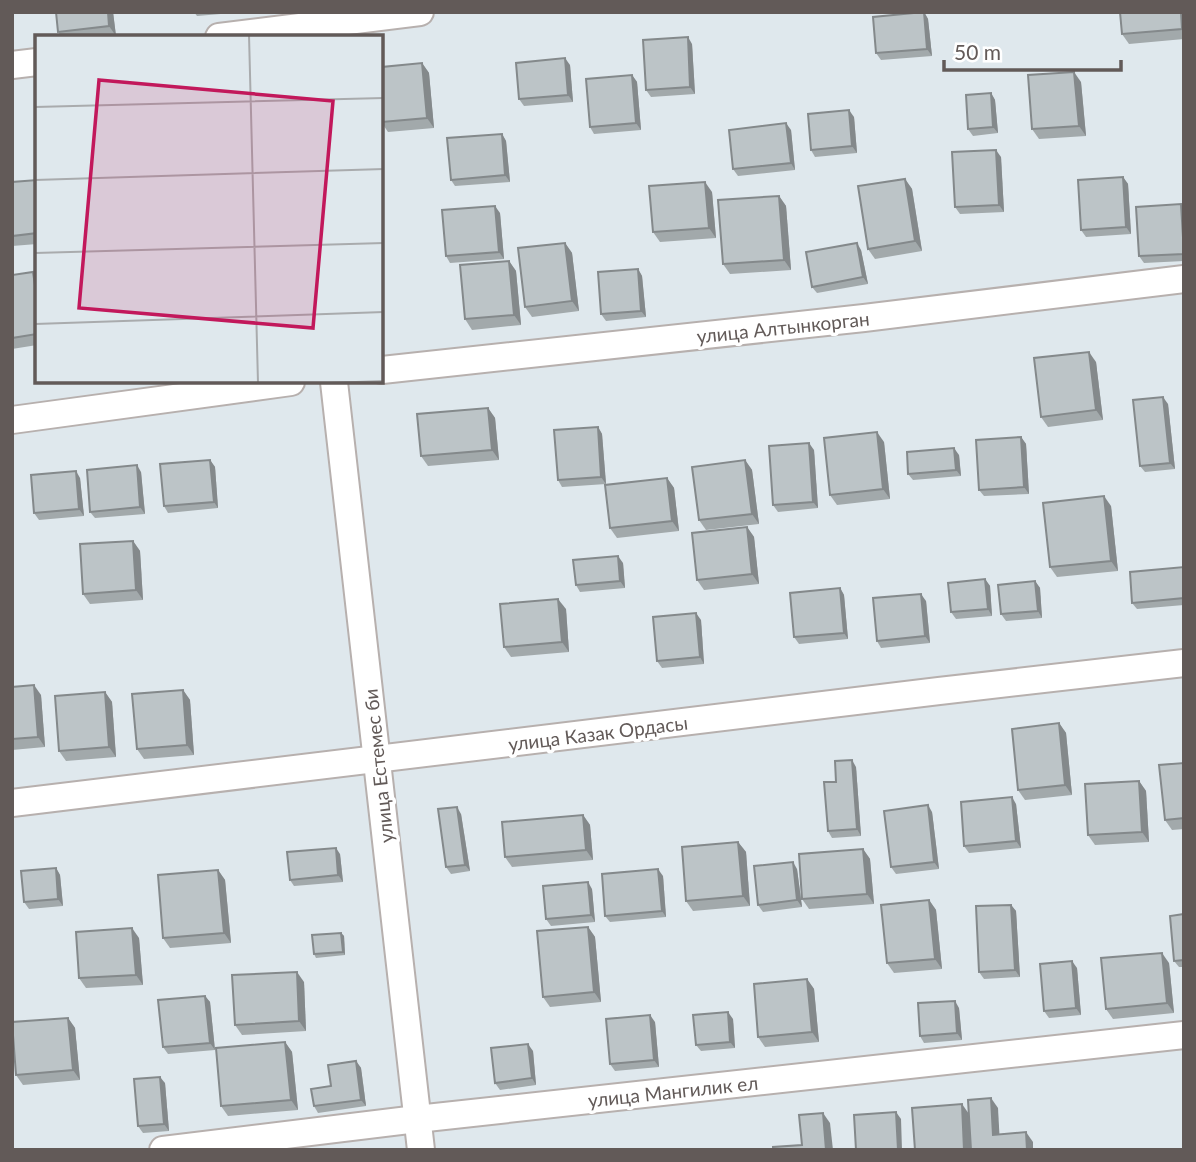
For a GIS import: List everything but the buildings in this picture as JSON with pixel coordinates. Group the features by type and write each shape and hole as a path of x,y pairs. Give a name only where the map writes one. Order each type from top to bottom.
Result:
{"street":[{"path":"231,35 292,25 420,12"},
{"path":"12,65 35,62"},
{"name":"улица Алтынкорган","path":"383,370 864,318 1184,279"},
{"path":"12,421 284,383"},
{"name":"улица Естемес би","path":"334,383 421,1150"},
{"name":"улица Казак Ордасы","path":"12,803 1184,663"},
{"name":"улица Мангилик ел","path":"163,1150 417,1118 1184,1035"}]}
